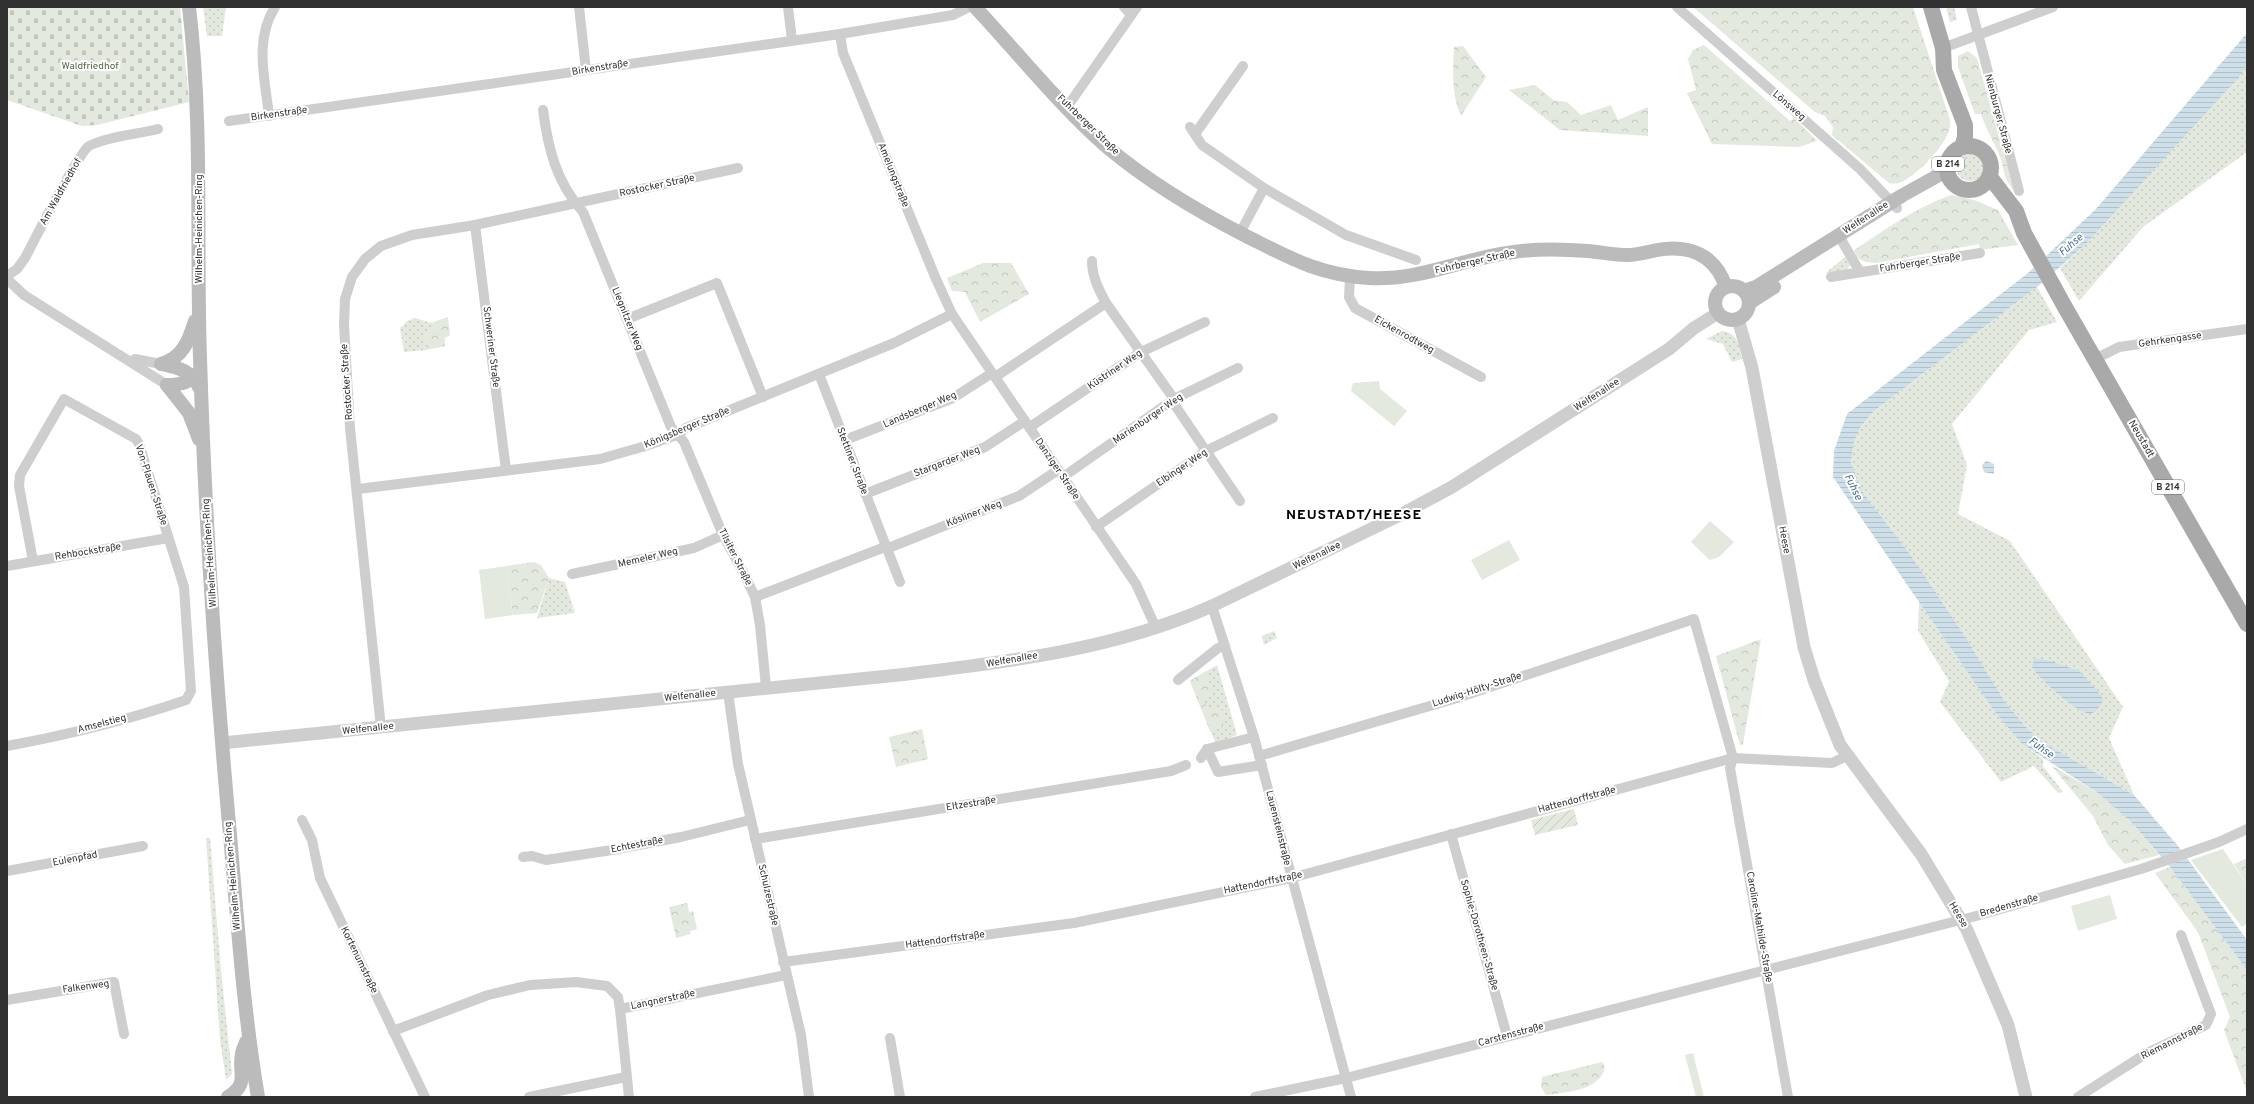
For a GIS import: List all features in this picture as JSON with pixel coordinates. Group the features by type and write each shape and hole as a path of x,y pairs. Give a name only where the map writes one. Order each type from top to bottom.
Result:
{"main road":[{"name":"Wilhelm-Heinichen-Ring","path":"189,7 196,82 198,136 197,374 201,391 222,743 248,1036 258,1097"},
{"name":"Fuhrberger Straße","path":"975,7 1066,106 1106,146 1148,179 1198,211 1301,264 1327,273 1350,277 1399,278 1425,274 1511,252 1538,249 1589,251 1626,256 1672,249 1698,252 1711,261 1722,276 1726,287"},
{"name":"B 214","path":"1930,7 1943,48 1954,67 1975,122 1980,148 1990,161 1990,177 2016,211 2024,233"},
{"name":"B 214","path":"1943,48 1944,70 1965,126 1965,138 1962,147"},
{"name":"B 214","path":"1980,148 1975,146 1962,147 1952,153 1949,158 1949,175 1962,189 1977,188 1999,199 2024,233"},
{"name":"Welfenallee","path":"1738,319 1747,312 1747,297 1894,205 1949,175"},
{"path":"1977,188 1990,177"},
{"name":"Neustadt","path":"2024,233 2247,624"},
{"path":"1738,319 1728,320 1718,313 1715,306 1715,299 1721,290 1726,287 1735,286 1747,297"},
{"path":"162,364 172,361 184,349 198,311"},
{"path":"162,364 197,374"},
{"path":"167,385 179,385 197,374"},
{"path":"167,385 189,413 204,456"},
{"path":"228,1097 234,1093 243,1078 241,1055 248,1036"}],"street":[{"path":"269,116 262,58 262,42 265,25 275,7"},
{"path":"579,7 586,70"},
{"path":"788,7 792,40"},
{"name":"Birkenstraße","path":"229,121 840,34 953,15 969,7"},
{"path":"1066,106 1072,100 1134,11 1124,7"},
{"name":"Lönsweg","path":"1677,7 1837,148 1894,205"},
{"name":"Nienburger Straße","path":"1971,7 2019,191"},
{"path":"1943,48 2053,7"},
{"name":"Amelungstraße","path":"840,34 843,53 933,273 952,314"},
{"path":"1243,66 1192,130 1202,145 1264,188 1346,235 1416,260"},
{"path":"543,110 548,144 567,193 576,204"},
{"name":"Am Waldfriedhof","path":"7,276 17,268 24,258 74,168 88,147 100,141 158,129"},
{"name":"Rostocker Straße","path":"380,728 358,489 350,428 344,325 345,299 352,277 365,259 381,246 412,235 475,225 738,168"},
{"path":"1240,233 1264,188"},
{"name":"Liegnitzer Weg","path":"576,204 583,212 671,427 677,435"},
{"name":"Schweriner Straße","path":"475,225 506,470"},
{"path":"1841,239 1860,272"},
{"name":"Fuhrberger Straße","path":"1831,277 1980,253"},
{"path":"1092,262 1092,270 1098,288 1106,303 1240,500"},
{"name":"Eickenrodtweg","path":"1350,277 1349,297 1355,308 1482,377"},
{"path":"7,279 24,295 122,355 167,385"},
{"path":"627,319 717,283 763,397"},
{"name":"Landsberger Weg","path":"845,440 953,398 993,375 1106,303"},
{"name":"Welfenallee","path":"222,743 380,728 766,687 899,675 994,663 1110,642 1156,628 1212,606 1375,528 1452,487 1669,349 1694,328 1718,313"},
{"name":"Königsberger Straße","path":"358,489 600,459 677,435 686,428 894,343 952,314"},
{"name":"Danziger Straße","path":"952,314 1136,584 1156,628"},
{"name":"Heese","path":"1738,319 1752,368 1804,647 1814,680 1840,745 1921,854 1961,919 2008,1025 2026,1097"},
{"name":"Küstriner Weg","path":"1027,424 1140,352 1205,322"},
{"name":"Gehrkengasse","path":"2095,359 2119,347 2247,329"},
{"path":"122,355 143,362 162,364"},
{"name":"Marienburger Weg","path":"1061,474 1173,400 1238,368"},
{"name":"Stettiner Straße","path":"819,374 885,548 900,582"},
{"name":"Von-Plauen-Straße","path":"33,561 20,486 20,475 64,399 136,439 184,587 191,690"},
{"name":"Elbinger Weg","path":"1096,527 1206,451 1273,418"},
{"name":"Stargarder Weg","path":"865,494 985,447 1027,424"},
{"name":"Tilsiter Straße","path":"677,435 684,442 722,536 744,574 755,597 760,624 766,687"},
{"name":"Kösliner Weg","path":"885,548 1019,496 1061,474"},
{"name":"Memeler Weg","path":"572,574 694,548 722,536"},
{"name":"Rehbockstraße","path":"7,566 168,538"},
{"path":"755,597 885,548"},
{"name":"Lauensteinstraße","path":"1212,606 1254,737 1351,1097"},
{"name":"Ludwig-Hölty-Straße","path":"1207,749 1218,772 1260,761 1694,620 1734,758"},
{"path":"1178,680 1212,652 1225,646"},
{"name":"Amselstieg","path":"7,746 107,724 175,704 186,700 191,690"},
{"name":"Schulzestraße","path":"728,692 738,764 801,1035 809,1097"},
{"path":"1201,758 1207,749 1254,737"},
{"path":"1734,758 1832,763 1847,756"},
{"name":"Hattendorffstraße","path":"783,962 1074,923 1291,878 1734,758"},
{"name":"Caroline-Mathilde-Straße","path":"1734,758 1730,768 1788,1097"},
{"name":"Eltzestraße","path":"755,839 1171,771 1186,765"},
{"name":"Kortenumstraße","path":"302,820 312,840 320,878 425,1097"},
{"name":"Echtestraße","path":"523,856 532,856 546,860 605,851 681,837 750,820"},
{"name":"Bredenstraße","path":"1766,968 1961,919 2152,865 2219,842 2247,829"},
{"name":"Sophie-Dorotheen-Straße","path":"1451,834 1507,1036"},
{"name":"Eulenpfad","path":"7,871 143,846"},
{"name":"Riemannstraße","path":"2078,1097 2147,1053 2206,1025 2210,1014 2181,935"},
{"name":"Carstensstraße","path":"1255,1097 1346,1078 1766,968"},
{"name":"Langnerstraße","path":"393,1031 445,1010 508,989 553,982 576,982 607,986 618,997 620,1009 786,975"},
{"name":"Falkenweg","path":"7,1000 114,982 124,1034"},
{"path":"620,1009 629,1097"},
{"path":"890,1038 900,1097"},
{"path":"529,1097 626,1077"}],"green space":[{"name":"Waldfriedhof","path":"7,7 180,7 189,102 97,125 82,126 7,100"},
{"path":"203,7 226,7 222,36 207,36"},
{"path":"1693,7 1913,7 1950,120 1950,128 1946,137 1940,147 1915,173 1899,183 1889,183 1832,135 1833,127 1825,116 1815,112"},
{"path":"1946,7 1954,7 1957,20 1950,22"},
{"path":"1704,45 1790,121 1794,118 1817,141 1799,147 1712,144 1687,93 1696,90 1688,59 1693,50"},
{"path":"1463,46 1486,77 1461,116 1454,90 1453,65 1454,47"},
{"path":"1968,51 1977,58 2014,191 2005,176 1999,154 1981,114 1975,114 1958,67 1958,56"},
{"path":"2247,65 2247,152 2143,227 2079,301 2060,268 2086,244"},
{"path":"1535,85 1553,100 1567,102 1581,115 1611,105 1618,120 1648,107 1648,136 1560,130 1509,90"},
{"path":"1970,153 1980,157 1984,167 1980,177 1970,181 1960,177 1956,167 1960,157"},
{"path":"1951,195 1974,200 1998,210 2018,245 1980,250 1979,244 1876,263 1862,261 1856,254 1854,250 1901,220 1925,206"},
{"path":"1846,256 1850,264 1848,269 1827,276 1827,272"},
{"path":"983,263 1011,263 1029,294 980,322 965,292 952,291 947,278"},
{"path":"2037,287 2057,322 2029,330 1952,424 1967,465 1958,514 2010,541 2123,707 2109,738 2134,795 2043,742 2027,728 2006,703 1963,633 1910,554 1862,491 1851,462 1854,442 1861,426 1874,411"},
{"path":"448,317 450,335 445,338 445,346 426,350 425,336 431,331 431,323"},
{"path":"415,318 431,323 431,331 425,336 426,350 404,352 400,328 407,321"},
{"path":"1722,331 1735,337 1739,345 1742,359 1732,362 1723,344 1706,339"},
{"path":"1379,381 1380,389 1407,411 1394,426 1351,391 1353,383"},
{"path":"1710,521 1734,542 1719,557 1710,560 1691,542"},
{"path":"1509,540 1520,560 1482,580 1471,560"},
{"path":"534,562 541,565 549,578 537,613 513,615 507,566"},
{"path":"507,566 513,615 485,619 479,570"},
{"path":"549,578 565,582 575,613 537,618"},
{"path":"1919,602 1994,711 2022,744 2043,759 2043,766 2063,792 2058,793 2034,766 2001,782 1940,702 1949,681 1918,631"},
{"path":"1274,631 1277,638 1264,645 1262,636"},
{"path":"1761,639 1743,745 1740,745 1716,656"},
{"path":"1217,665 1237,735 1216,744 1190,681"},
{"path":"1206,671 1212,690 1205,702 1207,708 1221,709 1225,713 1222,726 1210,731 1190,681"},
{"path":"922,729 928,759 896,767 889,737"},
{"path":"2051,765 2098,793 2132,823 2159,855 2125,864 2108,845 2093,816"},
{"path":"1574,809 1578,825 1535,835 1531,820"},
{"path":"206,838 210,838 221,971 232,1074 226,1080 220,1039"},
{"path":"2223,849 2247,885 2247,924 2242,927 2191,860"},
{"path":"2247,858 2247,885 2234,864"},
{"path":"2170,867 2247,970 2247,1092 2224,1030 2230,1017 2198,932 2155,873"},
{"path":"2110,895 2117,919 2078,931 2071,906"},
{"path":"687,903 689,912 693,911 697,929 690,931 691,934 676,938 669,907"},
{"path":"1693,1053 1704,1097 1696,1097 1685,1055"},
{"path":"1602,1062 1605,1067 1602,1075 1589,1086 1572,1091 1546,1095 1541,1087 1542,1077"}],"water":[{"name":"Fuhse","path":"2247,33 2247,65 2239,77 2086,244 2037,287 1874,411 1861,426 1854,442 1851,462 1862,491 1910,554 1963,633 2006,703 2027,728 2043,742 2134,795 2178,846 2247,940 2247,970 2170,867 2132,823 2098,793 2022,744 1994,711 1833,477 1834,451 1847,414 2028,273 2095,210"},
{"path":"1986,461 1994,464 1994,474 1984,472 1982,465"},
{"path":"2034,659 2051,661 2079,670 2098,691 2103,699 2098,709 2092,713 2086,713 2071,705 2037,674 2032,667"}],"district":[{"name":"NEUSTADT/HEESE","path":"1354,515"}]}
